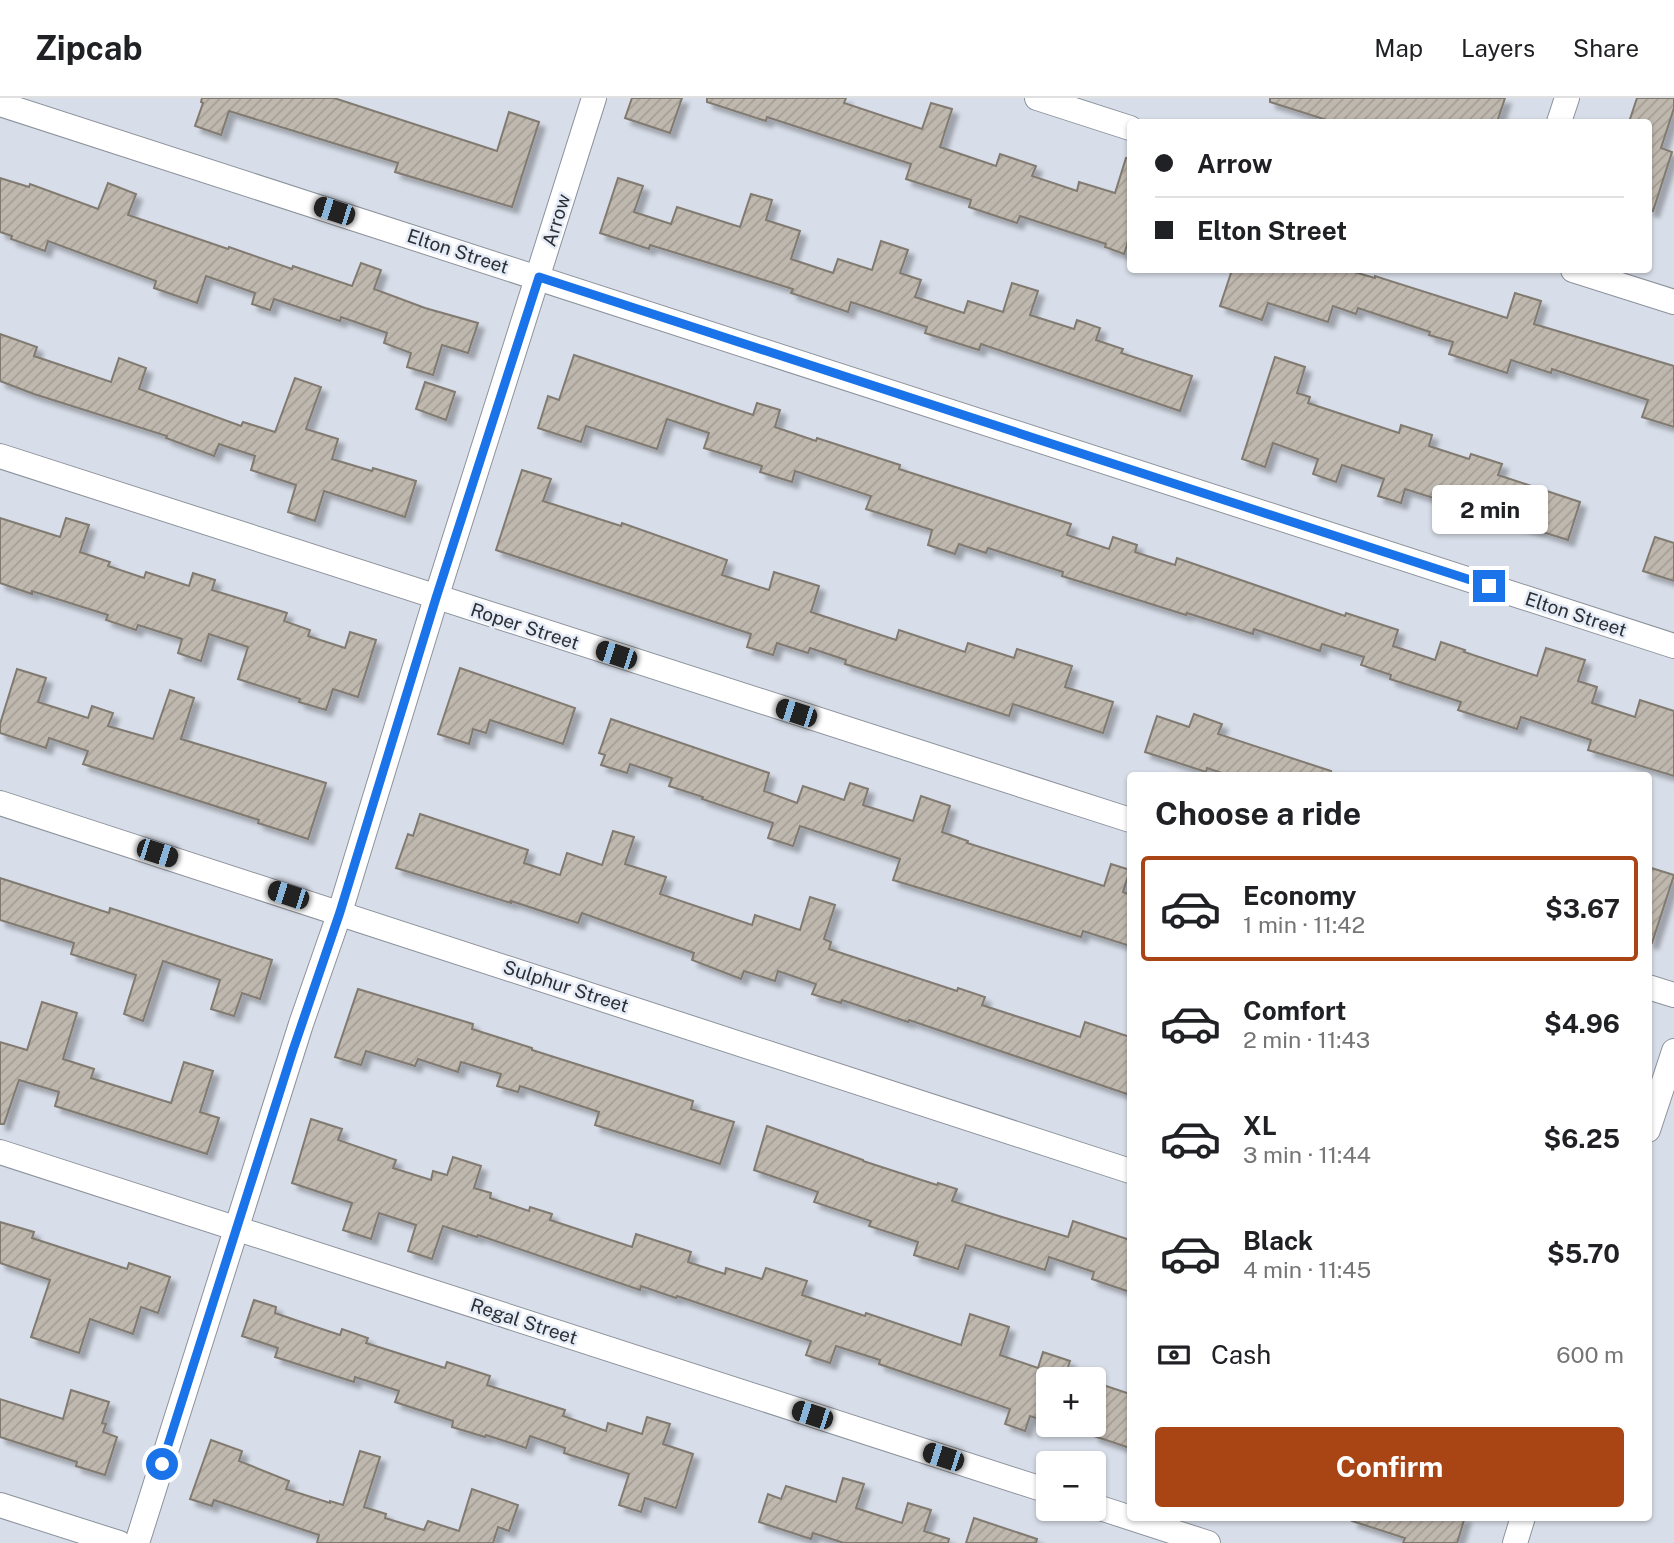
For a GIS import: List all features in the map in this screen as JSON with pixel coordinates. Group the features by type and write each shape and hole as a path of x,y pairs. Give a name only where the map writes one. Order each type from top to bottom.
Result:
{"street":[{"name":"Arrow","path":"137,1543 236,1228 340,912 594,98"},
{"path":"1037,98 1127,127"},
{"path":"1560,119 1567,98"},
{"name":"Elton Street","path":"0,104 1674,646"},
{"path":"1582,273 1674,302"},
{"name":"Roper Street","path":"0,456 1127,819"},
{"name":"Sulphur Street","path":"0,803 1127,1170"},
{"path":"1652,987 1674,995"},
{"path":"1652,1118 1674,1051"},
{"name":"Regal Street","path":"0,1152 1036,1487"},
{"path":"0,1505 119,1543"},
{"path":"1106,1510 1127,1517"},
{"path":"1140,1521 1208,1543"},
{"path":"1515,1543 1522,1521"}],"building":[{"path":"202,98 334,98 497,151 509,112 539,122 512,207 395,172 398,163 229,111 221,135 195,126 203,103"},
{"path":"632,98 682,98 670,133 625,118"},
{"path":"707,98 846,98 844,103 922,129 931,103 952,109 940,147 996,166 1000,154 1036,166 1032,176 1077,191 1079,182 1115,193 1127,158 1127,245 1124,254 1105,247 1106,244 1020,216 1017,223 969,207 971,200 906,179 911,164 767,117 766,121 707,102"},
{"path":"1270,98 1505,98 1498,119 1324,119 1270,102"},
{"path":"1637,98 1674,98 1674,108 1661,148 1672,152 1653,211 1652,119 1630,119"},
{"path":"0,178 29,187 30,184 98,209 108,183 136,194 128,215 228,249 229,247 292,269 293,266 352,286 361,263 381,270 374,289 425,308 478,323 468,353 442,345 433,375 407,367 411,353 384,343 387,333 341,317 340,321 274,299 270,310 252,304 255,293 206,276 197,303 154,288 156,281 48,241 45,251 11,239 12,236 0,232"},
{"path":"618,178 643,186 634,212 671,224 677,207 740,227 751,194 772,200 766,220 800,231 791,259 833,273 838,259 872,270 881,241 908,250 900,273 921,280 915,297 964,313 968,301 1003,312 1012,283 1038,291 1030,315 1074,329 1077,320 1100,328 1096,340 1123,349 1121,353 1192,376 1180,411 981,344 979,350 925,333 927,327 851,302 848,312 791,293 793,289 650,245 649,249 600,233"},
{"path":"1231,273 1358,273 1375,276 1507,318 1515,293 1541,301 1534,324 1674,366 1674,427 1642,417 1648,400 1552,369 1551,373 1511,360 1507,373 1449,354 1453,342 1358,308 1356,314 1333,306 1328,322 1268,303 1262,320 1220,306"},
{"path":"0,334 37,347 34,356 111,382 119,358 146,368 139,389 241,426 243,422 275,432 295,378 321,387 306,429 338,439 332,459 416,481 405,517 324,491 315,521 288,512 296,485 251,470 255,456 219,444 214,456 166,438 167,436 0,381"},
{"path":"574,355 753,415 757,403 780,410 775,427 900,465 899,469 1071,524 1067,535 1109,549 1113,537 1137,545 1135,552 1175,565 1177,558 1345,616 1346,613 1398,630 1393,646 1435,660 1441,642 1537,676 1546,648 1585,660 1578,681 1597,687 1592,703 1635,717 1640,700 1674,711 1674,776 1588,750 1591,740 1521,717 1517,729 1458,710 1461,702 1390,679 1391,675 1361,665 1364,657 1322,644 1320,651 1254,629 1253,634 1187,613 1186,615 1062,576 1063,572 988,548 986,553 959,544 955,554 928,545 932,530 866,509 871,496 795,471 792,482 760,472 762,466 704,448 709,433 667,419 657,449 586,426 581,442 538,428 548,396 559,400"},
{"path":"1275,357 1305,367 1297,393 1310,397 1308,403 1399,433 1401,425 1432,435 1429,446 1469,459 1471,454 1502,464 1498,475 1580,502 1568,540 1405,489 1401,503 1378,496 1384,479 1342,465 1336,482 1313,474 1318,459 1273,443 1265,467 1242,459"},
{"path":"425,382 455,392 446,420 416,409"},
{"path":"522,470 551,479 543,501 621,526 622,523 727,560 722,575 769,590 774,572 819,586 811,612 896,640 899,630 965,652 968,643 1014,658 1017,649 1072,666 1065,687 1113,702 1103,733 1013,704 1009,716 845,664 846,660 810,648 808,653 777,643 773,655 747,647 751,634 496,550"},
{"path":"0,518 60,537 66,518 89,525 80,552 110,562 108,566 144,578 146,572 189,586 193,573 215,580 212,590 287,613 284,621 310,630 308,636 345,648 350,632 376,640 358,697 333,689 326,710 299,702 300,699 238,679 248,647 209,634 201,661 178,653 182,639 138,625 136,630 106,620 108,615 0,583"},
{"path":"1655,537 1674,543 1674,581 1643,571"},
{"path":"460,668 575,708 563,744 490,720 486,733 473,729 469,744 438,734"},
{"path":"17,669 46,678 38,702 88,718 92,706 113,713 108,726 153,739 170,690 194,698 181,739 326,783 308,839 258,823 259,820 83,764 88,751 49,738 46,748 0,733 0,724"},
{"path":"1194,714 1222,724 1218,734 1331,772 1219,772 1207,768 1206,772 1145,752 1157,716 1189,727"},
{"path":"611,719 769,773 764,791 797,803 803,786 844,800 850,783 868,789 863,805 913,821 921,796 950,806 942,832 968,841 967,843 1104,886 1111,864 1127,869 1123,892 1127,894 1127,945 1083,931 1081,937 893,880 900,859 800,826 793,846 768,838 773,823 669,786 672,778 630,764 627,773 601,765 605,755 599,753"},
{"path":"420,814 528,850 524,863 560,875 567,853 602,865 613,831 634,837 625,864 666,877 660,894 752,925 755,915 800,930 810,897 835,905 824,939 831,942 829,949 957,991 958,988 985,997 982,1005 1080,1037 1085,1022 1127,1036 1127,1094 909,1020 908,1022 842,1000 841,1003 812,994 816,984 778,971 775,981 744,971 741,979 692,960 694,953 582,913 578,923 396,868 408,834 413,836"},
{"path":"1652,868 1674,875 1652,943"},
{"path":"0,878 109,913 110,908 272,960 260,999 242,993 234,1016 211,1009 220,980 163,961 143,1021 124,1014 136,975 71,954 74,943 0,920"},
{"path":"358,989 473,1024 472,1029 532,1050 693,1101 691,1109 734,1122 720,1164 595,1125 599,1112 520,1086 518,1092 497,1086 501,1074 461,1062 458,1072 418,1059 415,1066 366,1051 361,1065 335,1057"},
{"path":"42,1002 77,1013 63,1059 94,1069 91,1078 171,1103 184,1062 213,1071 200,1112 219,1118 207,1154 55,1106 59,1092 19,1080 4,1124 0,1124 0,1042 27,1050"},
{"path":"311,1119 342,1129 338,1140 396,1160 393,1168 431,1180 433,1171 447,1175 453,1157 481,1166 474,1188 491,1193 490,1198 529,1211 530,1207 552,1214 550,1220 632,1247 636,1234 691,1252 688,1262 725,1274 726,1268 762,1279 766,1268 807,1281 802,1295 961,1345 970,1314 1009,1327 1000,1355 1036,1367 1036,1418 1030,1416 1025,1431 1005,1424 1010,1409 879,1364 880,1360 836,1346 830,1363 806,1355 811,1341 677,1296 676,1298 641,1286 640,1290 478,1235 477,1237 443,1226 432,1259 408,1251 416,1225 379,1213 371,1239 343,1230 352,1203 292,1183"},
{"path":"767,1126 863,1161 957,1189 952,1201 1002,1217 1068,1237 1073,1221 1127,1239 1127,1291 1092,1279 1094,1272 1049,1257 1045,1270 966,1245 958,1269 914,1255 918,1242 869,1226 871,1221 814,1202 818,1192 754,1170"},
{"path":"0,1222 34,1232 32,1238 127,1269 129,1263 170,1277 158,1313 141,1307 133,1334 90,1319 79,1353 31,1337 50,1280 0,1263"},
{"path":"254,1300 276,1307 275,1313 340,1335 342,1329 368,1338 366,1343 445,1368 447,1362 490,1376 487,1385 565,1410 563,1416 606,1431 608,1423 642,1434 647,1417 670,1424 663,1444 693,1454 676,1508 645,1498 641,1512 619,1505 629,1474 564,1453 565,1448 530,1436 526,1448 452,1427 453,1421 395,1402 399,1391 355,1377 354,1382 275,1357 278,1348 242,1336"},
{"path":"1043,1352 1070,1361 1068,1367 1038,1367"},
{"path":"1106,1386 1127,1393 1127,1447 1097,1437 1106,1437"},
{"path":"71,1390 109,1402 102,1423 106,1424 103,1432 117,1437 105,1475 76,1466 77,1462 0,1437 0,1399 63,1419"},
{"path":"211,1440 242,1451 239,1461 289,1481 286,1489 343,1505 360,1451 380,1457 364,1507 386,1514 385,1518 424,1530 428,1521 459,1531 472,1489 518,1505 509,1531 498,1527 493,1543 317,1543 319,1535 214,1500 212,1506 190,1499"},
{"path":"843,1478 864,1484 856,1508 902,1523 908,1503 931,1510 924,1531 949,1539 948,1543 844,1543 813,1533 811,1539 759,1522 768,1494 781,1499 786,1486 836,1502"},
{"path":"974,1518 1037,1539 1036,1543 966,1543"},
{"path":"1352,1521 1464,1521 1457,1543 1403,1543 1405,1538"}],"route":[{"path":"162,1464 293,1050 340,912 436,598 539,277 1489,586"}]}
